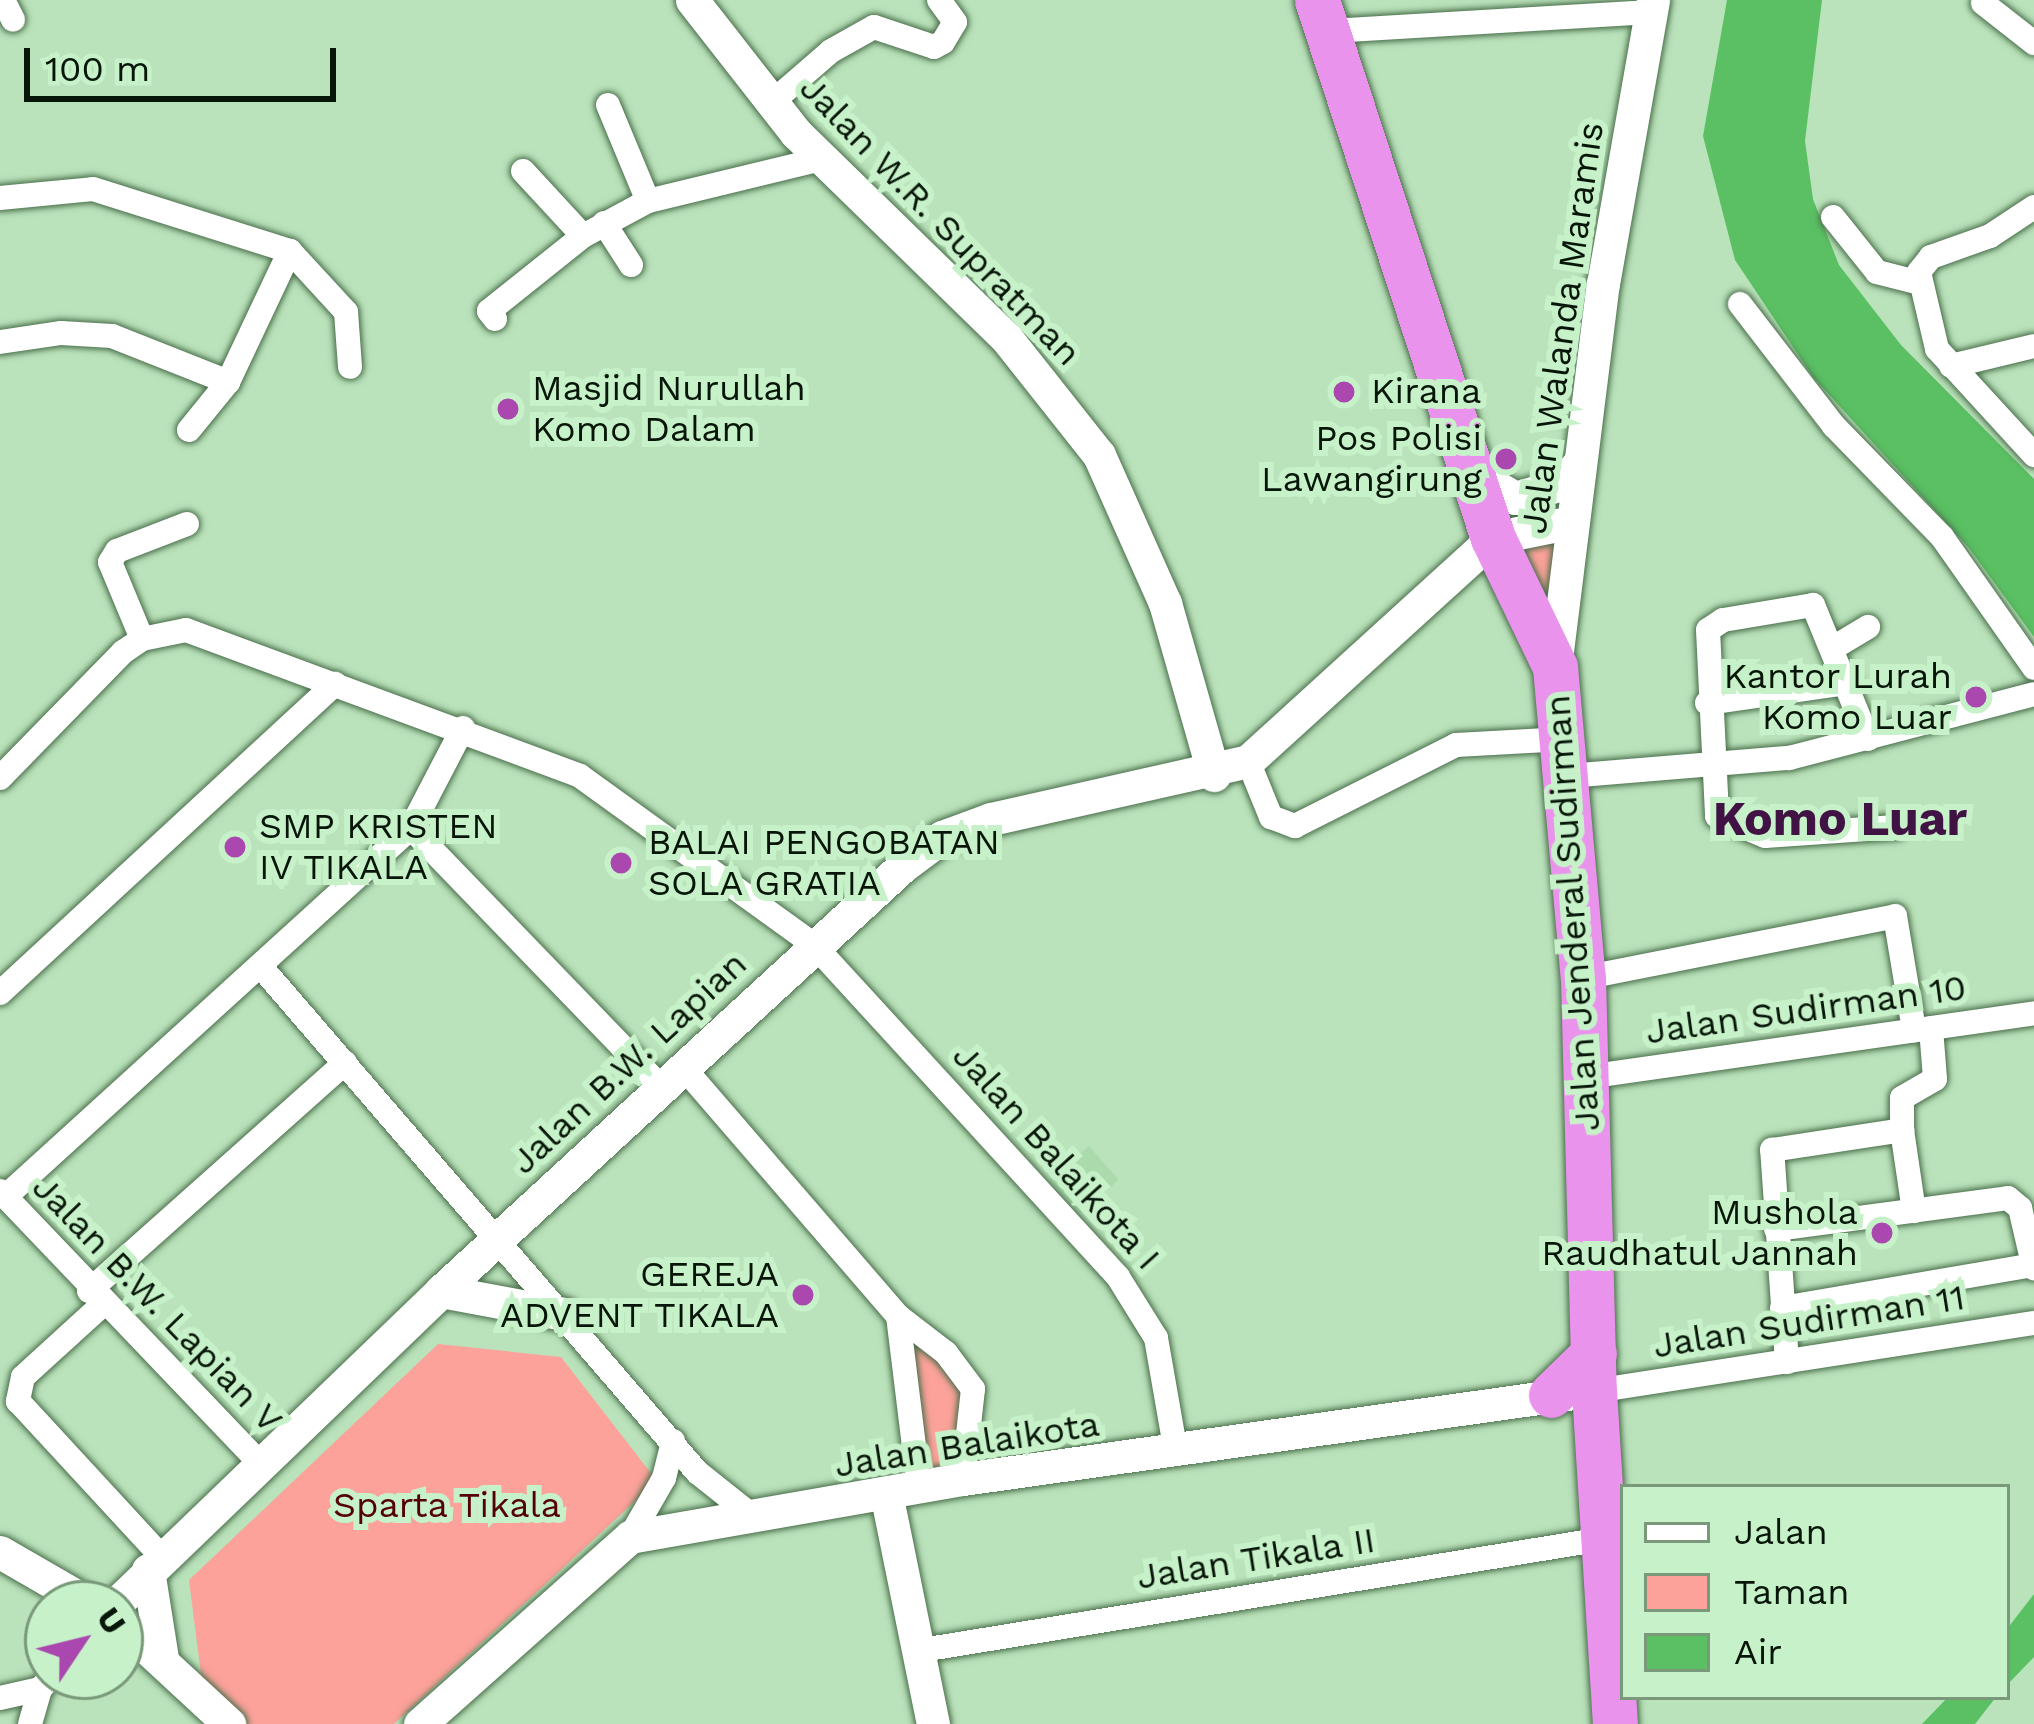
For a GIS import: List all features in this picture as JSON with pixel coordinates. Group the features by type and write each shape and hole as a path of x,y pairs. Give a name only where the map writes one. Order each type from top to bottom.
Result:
{"highway":[{"name":"Jalan Jenderal Sudirman","path":"1324,15 1493,538 1555,667 1566,758 1587,1077 1580,1380 1614,1566 1615,1724"}],"street":[{"name":"Jalan W.R. Supratman","path":"692,0 821,159 1006,339 1100,455 1165,603 1214,775"},
{"path":"771,103 831,51 874,27 934,47 956,22 939,0"},
{"path":"1983,3 2034,43"},
{"path":"1324,15 1652,6"},
{"name":"Jalan Walanda Maramis","path":"1555,667 1571,522 1652,6"},
{"path":"608,106 648,201"},
{"path":"494,319 489,311 594,230 648,201 821,159"},
{"path":"523,171 631,265"},
{"path":"0,198 93,189 290,251 346,312 350,367"},
{"path":"2034,207 1990,236 1931,257 1920,283 1929,326 1951,366 2034,455"},
{"path":"1833,217 1877,272 1920,283"},
{"path":"189,430 228,382 290,251"},
{"path":"1740,304 1834,426 1942,537 2034,668"},
{"path":"0,342 61,333 112,336 228,382"},
{"path":"1951,366 2034,346"},
{"path":"1472,472 1515,498 1562,484 1580,463"},
{"path":"1493,538 1571,522"},
{"path":"0,778 142,639 110,562 117,551 188,524"},
{"name":"Jalan B.W. Lapian","path":"139,1580 813,944 942,837 1056,802 1214,775 1249,761 1493,538"},
{"path":"1868,739 1833,648 1809,604 1723,620 1704,637 1717,816 1743,831 1789,836 1896,826"},
{"path":"1833,648 1868,627"},
{"name":"Jalan Balaikota I","path":"142,639 186,630 213,636 463,728 620,800 813,944 1142,1308 1163,1360 1176,1454"},
{"path":"1707,703 1848,683"},
{"path":"0,993 334,684"},
{"path":"1249,761 1271,817 1295,826 1456,745 1712,770 1868,739 2034,694"},
{"path":"2,1194 262,968 411,828 463,728"},
{"path":"411,828 672,1077 898,1316 946,1353 973,1389 963,1479"},
{"path":"1583,978 1895,916 1935,1079 1902,1098 1914,1211"},
{"path":"262,968 501,1237 712,1487 758,1520"},
{"name":"Jalan Sudirman 10","path":"1587,1077 2034,1013"},
{"path":"162,1658 155,1563 18,1401 23,1377 95,1298 345,1063"},
{"path":"1787,1362 1775,1228 1774,1148 1902,1130"},
{"name":"Jalan B.W. Lapian V","path":"2,1194 95,1298 262,1465"},
{"path":"1775,1228 2008,1198 2020,1208 2034,1266 1782,1308"},
{"path":"440,1291 564,1314"},
{"path":"898,1316 902,1490 916,1651 933,1724"},
{"name":"Jalan Sudirman 11","path":"1580,1380 1787,1362 2034,1323"},
{"name":"Jalan Balaikota","path":"630,1538 758,1520 963,1479 1176,1454 1580,1380"},
{"path":"420,1724 630,1538 664,1478 673,1441"},
{"path":"0,1552 48,1580"},
{"name":"Jalan Tikala II","path":"916,1651 1614,1566"},
{"path":"144,1643 229,1724"}],"shaded area":[{"path":"1089,1146 1119,1180 1079,1214 1050,1180"}],"green space":[{"path":"1564,529 1554,656 1502,543"},
{"path":"902,1323 964,1379 960,1473 921,1484"},
{"name":"Sparta Tikala","path":"438,1344 561,1357 657,1481 394,1724 243,1724 203,1690 189,1580"}],"water":[{"path":"1727,0 1822,0 1805,141 1813,199 1839,265 1901,345 2034,479 2034,637 1969,548 1813,377 1735,260 1703,136"},
{"path":"2034,1594 2034,1657 2010,1682 2010,1625"},
{"path":"1945,1700 1994,1700 1975,1724 1922,1724"}],"place":[{"name":"Kirana","path":"1344,392"},
{"name":"Masjid Nurullah Komo Dalam","path":"508,409"},
{"name":"Pos Polisi Lawangirung","path":"1506,459"},
{"name":"Kantor Lurah Komo Luar","path":"1976,697"},
{"name":"SMP KRISTEN IV TIKALA","path":"235,847"},
{"name":"BALAI PENGOBATAN SOLA GRATIA","path":"621,863"},
{"name":"Mushola Raudhatul Jannah","path":"1882,1233"},
{"name":"GEREJA ADVENT TIKALA","path":"803,1295"}],"district":[{"name":"Komo Luar","path":"1840,819"}]}
